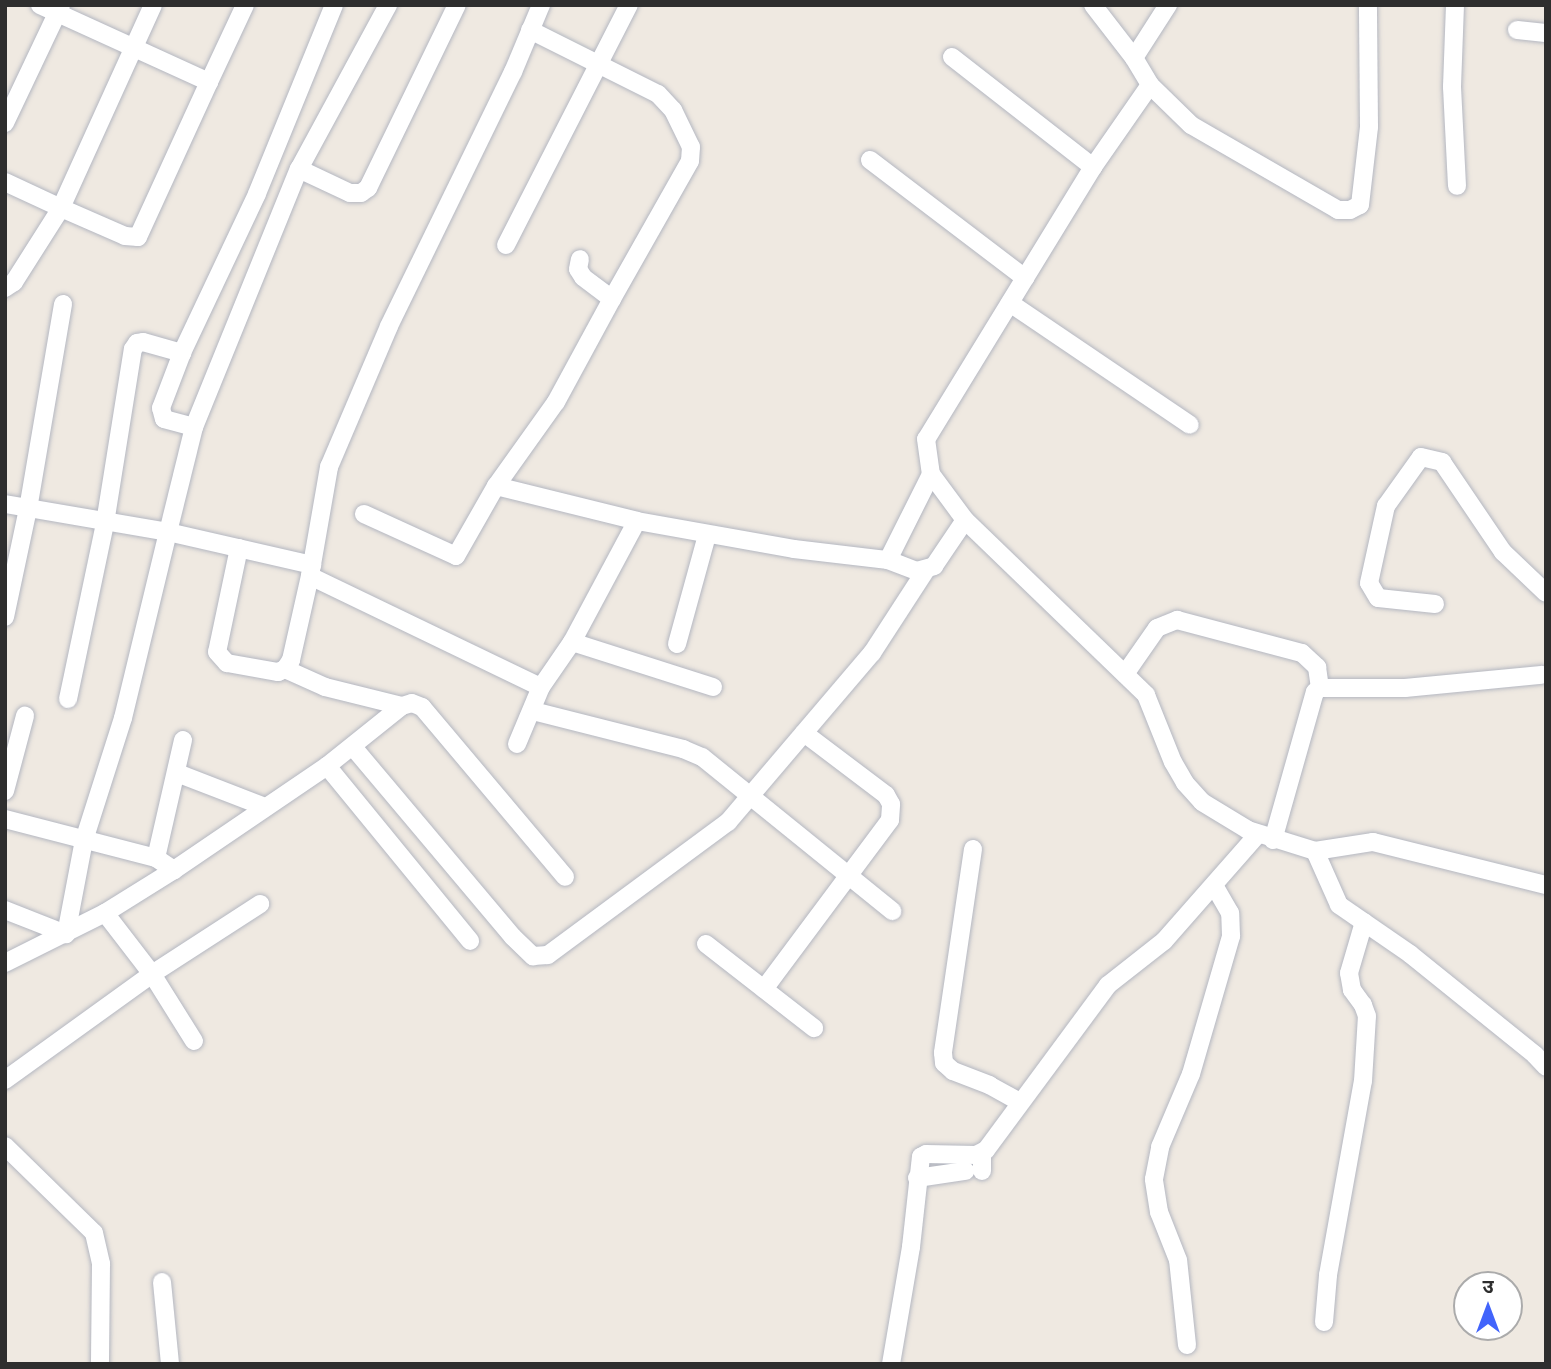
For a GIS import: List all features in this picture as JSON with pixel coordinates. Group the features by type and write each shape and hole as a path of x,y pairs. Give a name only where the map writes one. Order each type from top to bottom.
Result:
{"street":[{"path":"40,5 59,9 209,82"},
{"path":"5,288 14,282 61,208 153,5"},
{"path":"5,182 125,236 138,237 245,5"},
{"path":"194,427 164,419 160,415 182,353 257,194 334,5"},
{"path":"66,934 84,839 123,718 194,427 299,169 388,5"},
{"path":"299,169 350,193 361,193 368,188 457,5"},
{"path":"239,548 217,652 228,663 278,672 285,668 290,660 311,570 329,467 390,326 513,72 541,5"},
{"path":"506,246 629,5"},
{"path":"1093,5 1134,58 1150,85 1191,125 1338,209 1350,210 1360,205 1369,127 1368,5"},
{"path":"1134,58 1168,5"},
{"path":"1455,5 1451,88 1457,186"},
{"path":"5,122 59,9"},
{"path":"364,514 456,556 496,486 556,402 690,161 691,147 687,134 664,99 530,30"},
{"path":"1517,30 1546,33"},
{"path":"952,57 1093,167"},
{"path":"1150,85 1093,167 926,439 931,474 965,520 1146,695 1152,716 1185,783 1202,802 1266,837 1315,851 1373,842 1545,881"},
{"path":"870,160 1025,278"},
{"path":"580,259 578,269 583,277 612,299"},
{"path":"1010,303 1190,425"},
{"path":"5,617 28,509 63,304"},
{"path":"68,699 105,523 133,349 137,343 144,342 182,353"},
{"path":"1435,604 1378,598 1369,583 1386,506 1421,457 1442,462 1503,552 1546,593"},
{"path":"888,560 931,474"},
{"path":"496,486 637,521 707,535 888,560 916,571 934,566 965,520"},
{"path":"5,504 168,532 239,548 311,570 541,687"},
{"path":"517,744 541,687 572,642 637,521"},
{"path":"677,643 707,535"},
{"path":"353,747 513,937 533,956 548,955 708,839 752,795 872,653 926,570"},
{"path":"1125,674 1157,628 1177,620 1302,653 1317,667 1321,688"},
{"path":"572,642 713,687"},
{"path":"285,668 325,687 402,706"},
{"path":"917,1178 976,1165 1108,985 1164,940 1266,837 1315,692 1321,688 1405,688 1541,675"},
{"path":"5,963 105,913 174,870 327,766 402,706 412,703 422,707 565,877"},
{"path":"533,711 683,749 702,757 892,911"},
{"path":"5,791 25,716"},
{"path":"764,989 890,820 891,804 886,795 804,733"},
{"path":"156,858 183,740"},
{"path":"327,766 470,941"},
{"path":"177,773 265,807"},
{"path":"5,820 156,858 174,870"},
{"path":"973,849 943,1054 944,1063 953,1071 989,1085 1020,1102"},
{"path":"1315,851 1334,897 1410,954 1535,1055 1546,1067"},
{"path":"1187,1345 1178,1260 1159,1212 1154,1171 1160,1147 1191,1074 1231,936 1230,913 1215,887"},
{"path":"5,1080 152,974 260,904"},
{"path":"5,910 66,934"},
{"path":"105,913 152,974 194,1041"},
{"path":"1324,1322 1328,1275 1363,1081 1367,1016 1352,990 1349,973 1364,922"},
{"path":"706,944 814,1028"},
{"path":"5,1146 94,1233 100,1264 100,1364"},
{"path":"891,1364 911,1247 918,1162 926,1154 976,1165"},
{"path":"162,1282 170,1364"}]}
